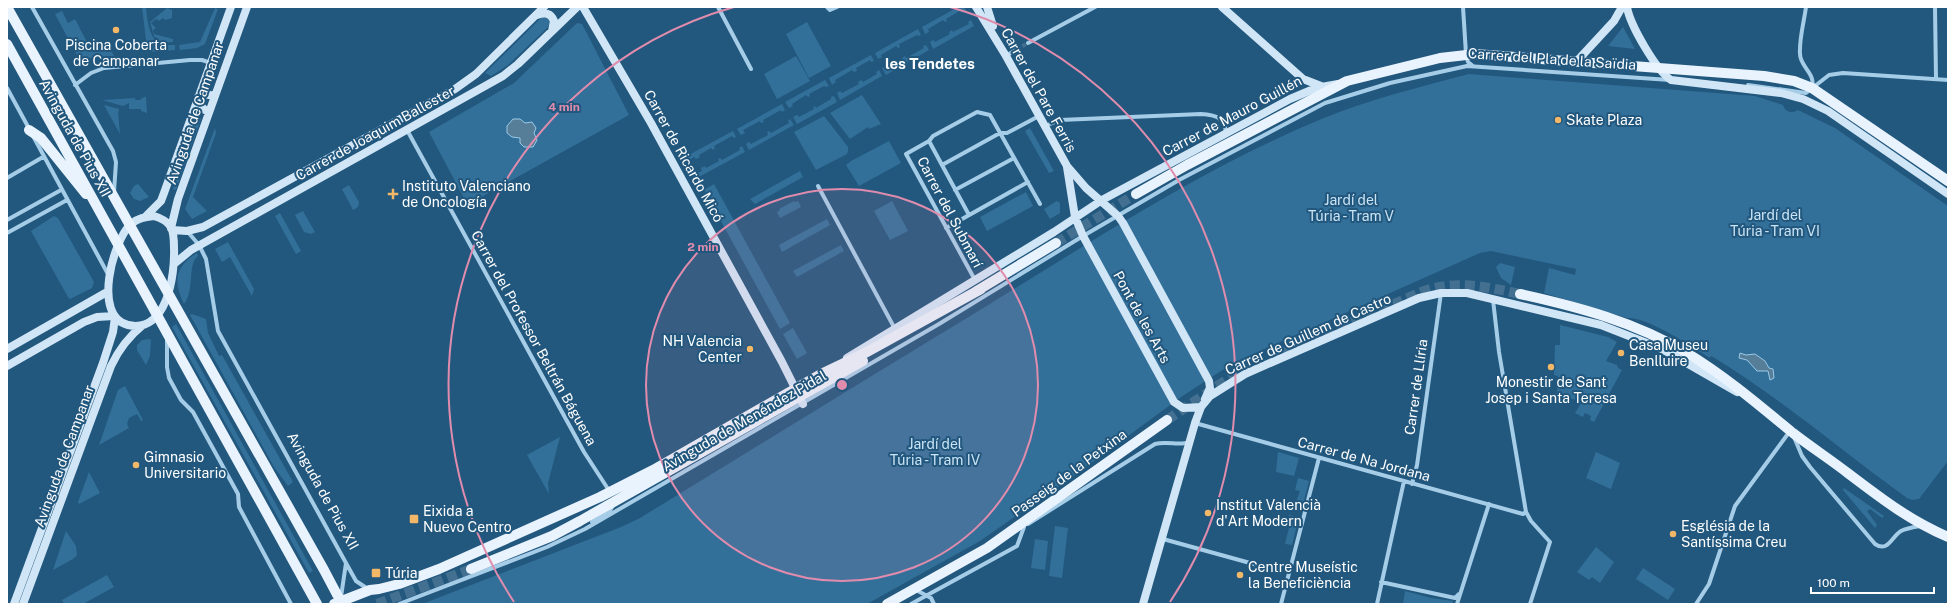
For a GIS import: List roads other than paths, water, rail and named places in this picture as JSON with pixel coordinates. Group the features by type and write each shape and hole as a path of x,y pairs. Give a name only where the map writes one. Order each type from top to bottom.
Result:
{"main road":[{"name":"Avinguda de Pius XII","path":"7,7 13,12 168,294 324,570 339,603"},
{"name":"Avinguda de Campanar","path":"172,229 176,207 246,7"},
{"name":"Carrer de Joaquim Ballester","path":"172,229 187,232 203,227 455,89 476,74 544,7"},
{"name":"Carrer de Joaquim Ballester","path":"174,264 200,245 503,76 518,64 577,7"},
{"name":"Carrer de Ricardo Micó","path":"583,7 647,116 782,362 799,397"},
{"name":"Carrer del Pare Ferris","path":"976,7 1005,53 1067,166 1086,188 1102,200"},
{"path":"987,7 987,13 1005,53"},
{"path":"1222,7 1303,79 1322,86"},
{"name":"Carrer del Pla de la Saïdia","path":"1577,61 1614,21 1622,7"},
{"name":"Carrer del Pla de la Saïdia","path":"1627,7 1630,19 1658,68 1671,80 1781,93 1802,99 1828,111 1948,194"},
{"name":"Avinguda de Campanar","path":"145,217 163,197 230,10"},
{"path":"230,10 243,17"},
{"path":"536,15 545,13 550,15 554,21 552,31"},
{"name":"Avinguda de Pius XII","path":"7,44 317,604"},
{"name":"Carrer del Pla de la Saïdia","path":"1341,84 1380,72 1440,58 1466,54 1485,54 1782,78 1812,88"},
{"name":"Carrer de Mauro Guillén","path":"1102,200 1290,99 1322,86 1341,84"},
{"name":"Carrer de Mauro Guillén","path":"1136,194 1341,84"},
{"path":"1812,88 1948,181"},
{"path":"208,112 204,110 200,104 198,97 205,94 214,96"},
{"path":"400,119 407,130"},
{"path":"29,130 41,138 77,184 94,202"},
{"name":"Carrer del Pare Ferris","path":"1067,166 1076,217"},
{"name":"Avinguda de Menéndez Pidal","path":"470,569 552,536 614,503 920,328 978,285 1102,200"},
{"name":"Pont de les Arts","path":"1076,217 1083,236 1174,402 1183,408 1202,405 1210,388 1208,379 1120,219 1102,200"},
{"path":"7,366 84,322 97,317 115,317 126,325 143,325 157,316 164,306 168,294 174,264 172,229 164,220 154,216 145,217 130,224 119,246 109,276 108,292 115,317"},
{"name":"Avinguda de Menéndez Pidal","path":"339,603 370,590 399,584 438,569 567,513 610,492 799,397 821,374 895,329 1056,243"},
{"name":"Avinguda de Menéndez Pidal","path":"821,374 865,353 978,285"},
{"path":"7,349 108,292"},
{"name":"Carrer de Guillem de Castro","path":"1202,405 1217,391 1245,374 1419,298 1441,292 1467,293 1493,298 1584,320 1635,337 1678,358 1758,405"},
{"path":"1520,294 1589,310 1644,331 1702,362 1896,510 1922,525 1948,537"},
{"name":"Avinguda de Campanar","path":"14,604 103,363 113,332 115,317"},
{"name":"Avinguda de Campanar","path":"23,604 111,366 120,348 130,335 143,325"},
{"path":"1143,604 1163,539 1195,423 1202,405"},
{"name":"Passeig de la Petxina","path":"887,604 987,548 1166,420"}],"street":[{"name":"Avinguda de Pius XII","path":"32,7 113,151 116,162 114,194"},
{"path":"718,7 751,69"},
{"path":"828,9 837,7"},
{"path":"1028,43 1095,7"},
{"path":"1463,7 1466,54 1468,62 1472,66"},
{"path":"1806,7 1800,53 1802,61 1813,78 1812,88"},
{"path":"1935,7 1936,79"},
{"path":"1005,53 1017,49"},
{"path":"75,84 91,73 104,68 190,60 202,60 211,63"},
{"name":"Carrer del Pla de la Saïdia","path":"1120,219 1216,160 1299,116 1339,99 1450,68 1472,66 1671,80"},
{"path":"1812,88 1824,78 1836,73 1948,80"},
{"name":"Carrer del Pla de la Saïdia","path":"1710,84 1724,83 1758,86 1803,93 1808,92 1812,88"},
{"path":"7,88 43,157 109,276"},
{"path":"929,141 933,136 977,112 990,114 1040,204"},
{"path":"1045,126 1060,120 1201,114 1218,116 1223,120 1226,133"},
{"path":"942,165 1000,132 1007,133 1039,115"},
{"name":"Carrer del Professor Beltrán Báguena","path":"407,130 584,452 610,492"},
{"name":"Carrer del Submarí","path":"969,215 929,141 906,154 978,285"},
{"path":"7,178 43,157"},
{"path":"955,190 1014,158"},
{"path":"946,228 1028,182"},
{"path":"818,186 895,329"},
{"path":"7,220 61,190"},
{"path":"7,233 67,200"},
{"path":"1083,236 1120,219"},
{"name":"Avinguda de Pius XII","path":"187,232 200,245 206,259 218,331 346,563 339,603"},
{"name":"Avinguda de Menéndez Pidal","path":"399,604 561,541 607,517 799,397 939,324 1083,236"},
{"name":"Carrer de Llíria","path":"1412,484 1417,465 1441,292"},
{"path":"1493,298 1499,352 1526,512 1530,521 1549,539 1550,546 1530,604"},
{"name":"Avinguda de Pius XII","path":"167,334 167,367 169,378 181,400 192,412 238,494 239,507 292,604"},
{"name":"Carrer de Na Jordana","path":"1195,423 1412,484 1524,514 1526,512"},
{"path":"1696,604 1705,593 1711,578 1735,506 1791,431 1805,459 1875,544 1882,547 1886,546 1900,531 1922,525"},
{"name":"Passeig de la Petxina","path":"987,548 1024,527 1155,444 1170,442 1183,444 1191,440"},
{"path":"1281,604 1319,458"},
{"path":"1377,604 1404,481"},
{"path":"610,492 614,503"},
{"name":"Avinguda de Menéndez Pidal","path":"561,541 609,512 614,503"},
{"path":"1457,604 1489,504"},
{"name":"Passeig de la Petxina","path":"911,604 1017,546 1024,527"},
{"path":"1163,539 1261,566"},
{"path":"346,563 356,581 364,588 370,590"},
{"path":"1381,582 1455,598 1460,594"},
{"path":"914,589 934,600 934,604"}],"tunnel":[{"path":"1017,49 1028,43"},
{"path":"1056,243 1136,194"},
{"path":"1167,420 1238,372 1424,291 1460,285 1484,287 1520,294"},
{"path":"377,604 471,569"}],"place":[{"name":"Piscina Coberta de Campanar","path":"116,30"},
{"name":"Skate Plaza","path":"1558,120"},
{"name":"Instituto Valenciano de Oncología","path":"393,194"},
{"name":"NH Valencia Center","path":"750,349"},
{"name":"Casa Museu Benlluire","path":"1621,353"},
{"name":"Monestir de Sant Josep i Santa Teresa","path":"1551,367"},
{"name":"Gimnasio Universitario","path":"136,465"},
{"name":"Institut Valencià d'Art Modern","path":"1208,513"},
{"name":"Eixida a Nuevo Centro","path":"414,519"},
{"name":"Església de la Santíssima Creu","path":"1673,534"},
{"name":"Túria","path":"376,573"},
{"name":"Centre Museístic la Beneficiència","path":"1240,575"}],"district":[{"name":"les Tendetes","path":"930,63"}],"park label":[{"name":"Jardí del Túria - Tram V","path":"1351,208"},
{"name":"Jardí del Túria - Tram VI","path":"1775,224"},
{"name":"Jardí del Túria - Tram IV","path":"935,452"}]}
